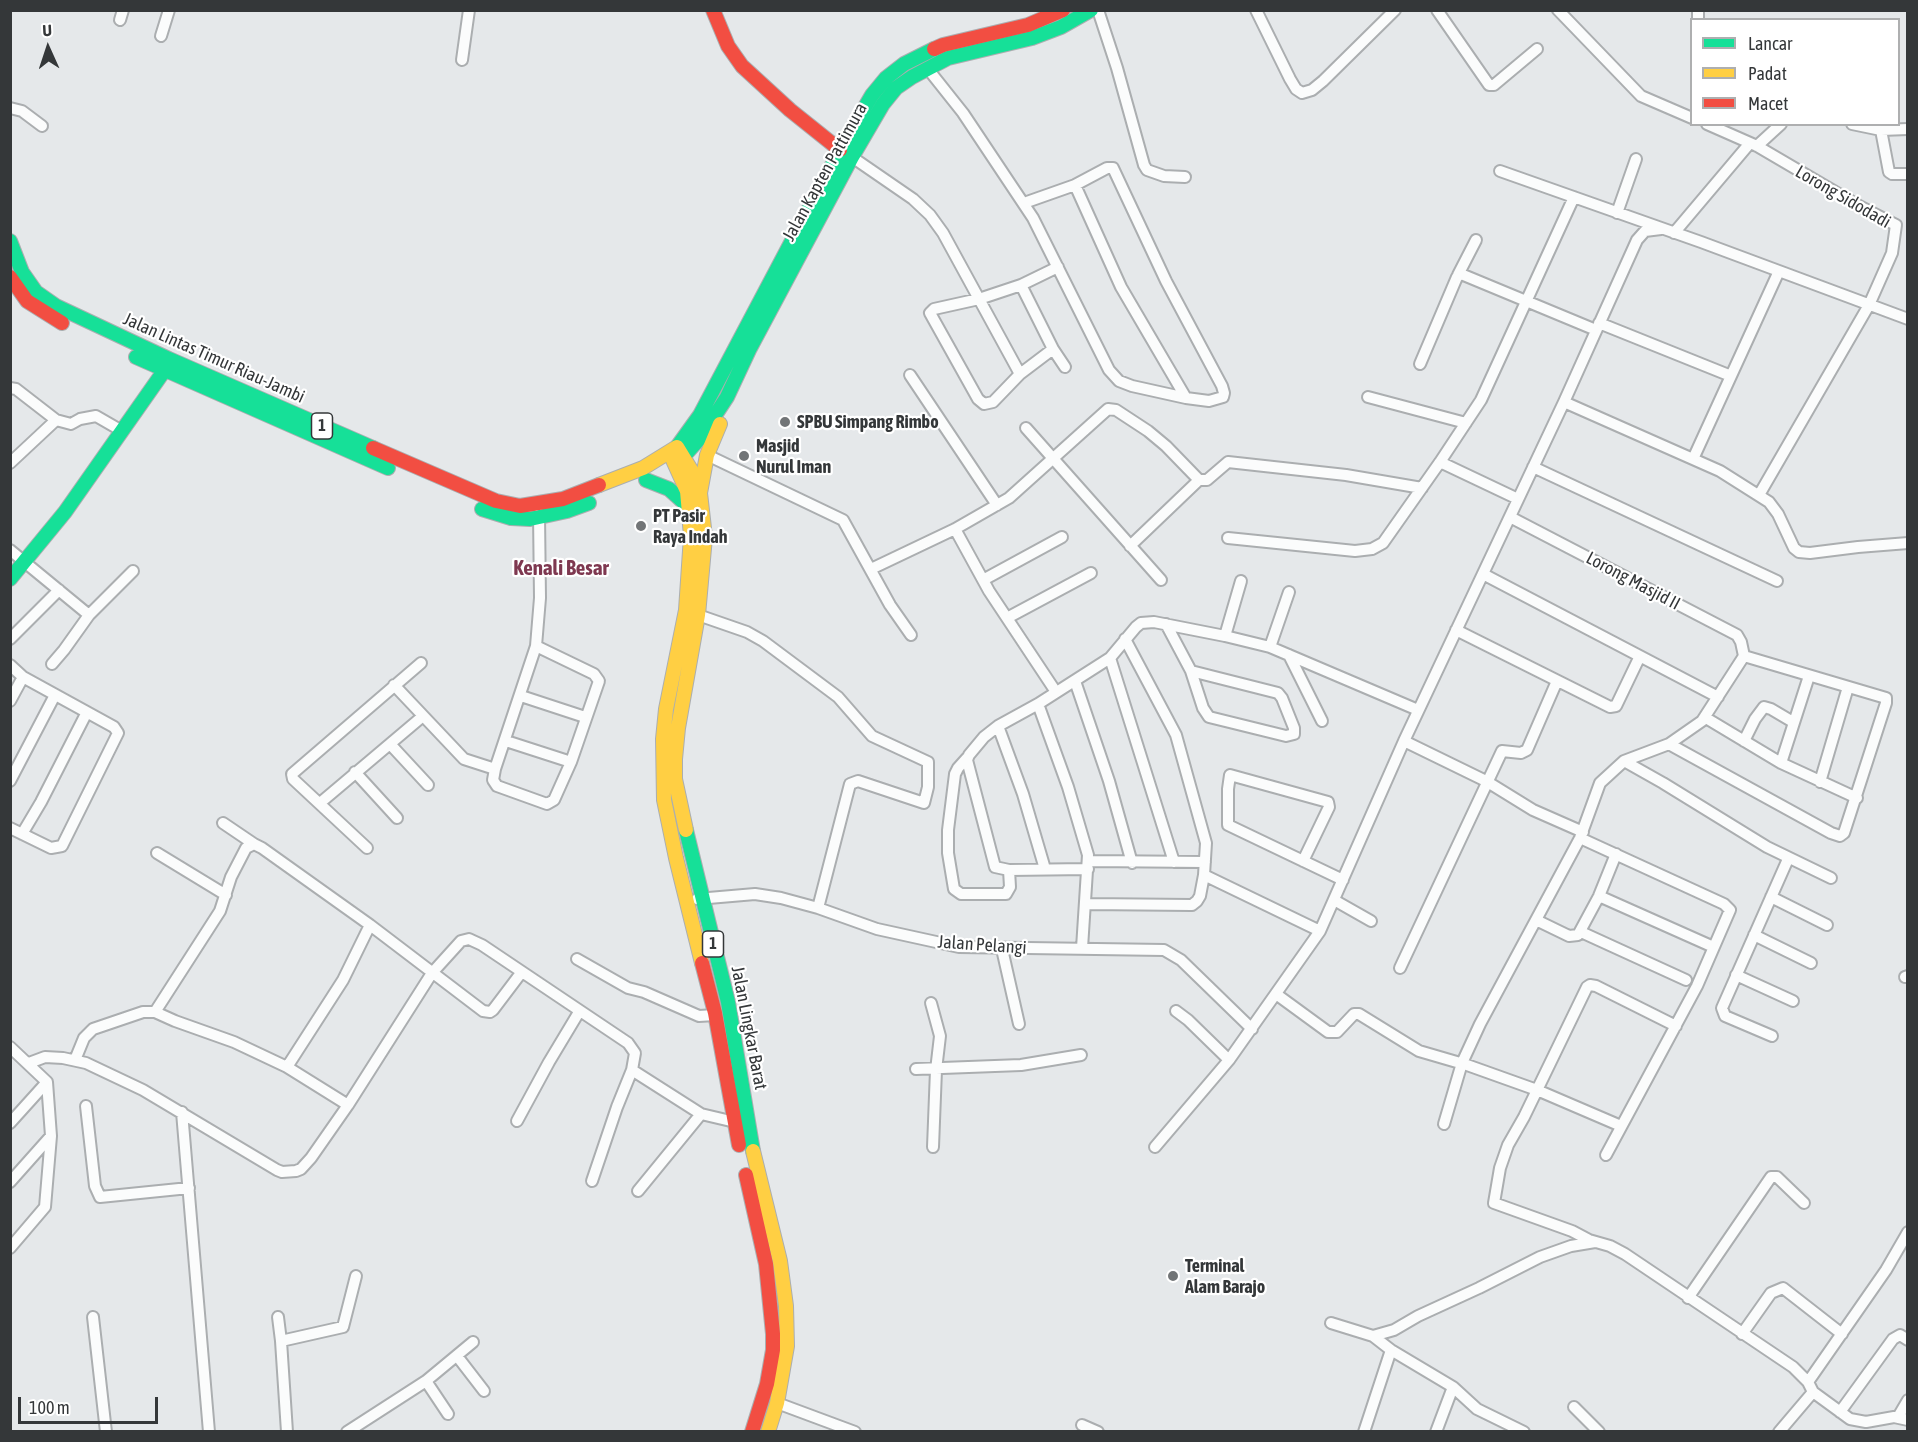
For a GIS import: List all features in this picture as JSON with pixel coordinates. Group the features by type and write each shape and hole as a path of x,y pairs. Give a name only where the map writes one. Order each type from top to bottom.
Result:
{"main road":[{"path":"713,10 725,41 742,66 790,110 846,154"},
{"name":"Jalan Kapten Pattimura","path":"676,455 800,240 846,154 872,95 886,78 904,64 943,45 1028,25 1063,10"},
{"name":"Jalan Kapten Pattimura","path":"846,154 896,88 928,69 948,58 1032,38 1061,27 1091,10"},
{"name":"Jalan Kapten Pattimura","path":"676,455 700,438 727,397 800,240"},
{"name":"Jalan Lintas Timur Riau-Jambi","path":"10,241 28,282 36,292 56,306 493,513 511,518 538,511 676,455"},
{"name":"Jalan Lintas Timur Riau-Jambi","path":"10,277 27,301 50,317 164,371 362,450"},
{"path":"10,579 65,512 164,371"},
{"path":"700,493 707,455 724,416 727,397"},
{"name":"Jalan Lintas Timur Riau-Jambi","path":"538,511 567,511 646,480 676,455"},
{"name":"Jalan Lingkar Barat","path":"676,455 696,479 700,493 705,537 698,615 678,728 675,779 735,1122 766,1264 773,1334 773,1350 767,1384 752,1431"},
{"name":"Jalan Lingkar Barat","path":"676,455 687,491 689,507 690,571 686,610 666,709 662,761 664,800 676,858 695,899 728,1002 755,1160 780,1261 786,1306 787,1346 777,1403 768,1431"},
{"path":"646,480 669,489 689,507"}],"street":[{"path":"161,36 169,10"},
{"path":"462,60 469,10"},
{"path":"1098,10 1144,165 1147,170 1164,176 1185,177"},
{"path":"1256,10 1290,79 1296,89 1302,93 1312,90 1323,81 1395,10"},
{"path":"1437,10 1489,85 1494,84 1538,49"},
{"path":"1558,10 1641,96 1690,117"},
{"path":"928,69 963,113 1024,203 1109,369 1119,381 1186,398 1216,400 1223,397 1224,390 1166,281 1116,172 1112,168 1107,168 1075,185 1024,203"},
{"path":"10,108 22,111 42,126"},
{"path":"1712,126 1753,144"},
{"path":"1674,233 1753,144 1778,126"},
{"path":"1862,126 1881,130 1908,129"},
{"path":"1881,130 1889,172 1908,174"},
{"name":"Lorong Sidodadi","path":"1753,144 1896,225 1892,253 1869,305"},
{"path":"846,154 913,199 930,216 943,233 1020,374"},
{"path":"1617,213 1636,159"},
{"path":"1500,171 1908,319"},
{"path":"1075,185 1121,287 1186,398"},
{"path":"1228,538 1341,550 1372,549 1379,546 1390,534 1440,462 1486,391 1574,197"},
{"path":"1155,1148 1252,1029 1320,931 1418,710 1640,236 1650,230 1661,229"},
{"path":"1420,364 1458,275 1476,240"},
{"path":"1053,349 1020,374 993,402 987,404 981,402 930,315 934,309 979,299 1021,285 1058,267"},
{"path":"1693,459 1779,271"},
{"path":"1458,275 1463,274 1527,302 1731,376"},
{"path":"1021,285 1053,349 1065,367"},
{"path":"1760,495 1869,305"},
{"path":"910,375 997,505"},
{"path":"12,391 56,420 71,424 80,419 96,416 122,431"},
{"path":"1368,397 1466,423"},
{"path":"1564,402 1720,471 1760,495 1774,507 1794,548 1799,552 1810,553 1908,543"},
{"path":"871,569 955,529 1020,490 1106,410 1114,409 1148,431 1199,480"},
{"path":"10,463 56,420"},
{"path":"1026,428 1161,580"},
{"path":"707,455 843,520 890,604 911,635"},
{"path":"1130,546 1199,480 1207,480 1224,463 1232,461 1346,475 1422,488"},
{"path":"1440,462 1518,499"},
{"path":"1533,467 1777,581"},
{"path":"536,646 597,676 599,685 554,800 547,804 497,786 493,780 536,646 540,598 538,511"},
{"name":"Lorong Masjid II","path":"1510,517 1737,635 1744,656"},
{"path":"955,529 983,580 1056,692"},
{"path":"983,580 1062,537"},
{"path":"10,550 89,615"},
{"path":"52,664 89,615 133,571"},
{"path":"1007,618 1091,573"},
{"path":"1483,574 1718,697"},
{"path":"1225,636 1241,581"},
{"path":"10,639 59,590"},
{"path":"1270,647 1289,592"},
{"path":"698,615 747,632 763,641 838,697 872,736 928,762 926,799 923,804 858,781 850,784 818,908"},
{"path":"1009,870 1010,887 1006,894 961,894 954,889 948,853 948,830 955,774 958,768 984,737 998,726 1038,704 1110,658 1141,623 1166,624 1270,647 1418,710"},
{"path":"1166,624 1191,671 1203,708 1209,717 1286,736 1294,734 1294,728 1278,693 1191,671"},
{"path":"1456,630 1612,708 1616,706 1640,656"},
{"path":"1086,904 1192,904 1197,902 1200,896 1204,875 1206,843 1176,735 1125,639"},
{"path":"1289,655 1322,721"},
{"path":"1444,1124 1462,1063 1486,1012 1582,835 1600,783 1624,761 1669,744 1706,718 1744,656 1884,697 1887,701 1857,798 1844,833 1838,835 1669,744"},
{"path":"1110,658 1174,862"},
{"path":"367,848 293,779 293,771 421,663"},
{"path":"10,665 23,677 114,727 118,734 62,846 54,848 10,828"},
{"path":"1781,763 1809,676"},
{"path":"10,701 23,677"},
{"path":"1075,681 1109,781 1132,863"},
{"path":"1400,968 1502,751 1521,753 1527,750 1557,681"},
{"path":"394,685 464,759 495,770"},
{"path":"1820,782 1848,687"},
{"path":"10,781 55,695"},
{"path":"521,696 585,717"},
{"path":"1038,704 1068,787 1088,865 1082,948"},
{"path":"1744,741 1764,707 1794,722"},
{"path":"22,834 87,712"},
{"path":"320,803 423,716"},
{"path":"1706,718 1781,763 1857,798"},
{"path":"998,726 1023,794 1045,870"},
{"path":"506,741 570,762"},
{"path":"1404,741 1486,782 1616,854 1724,904 1730,910 1697,986 1606,1155"},
{"path":"390,744 428,785"},
{"path":"968,758 967,766 997,868 1045,870 1088,865 1205,862"},
{"path":"1624,761 1788,859 1831,879"},
{"path":"355,772 397,818"},
{"path":"1303,861 1329,807 1328,802 1230,775 1228,825 1303,861 1343,880"},
{"path":"223,823 370,925 483,1011 490,1012 521,973"},
{"path":"155,1011 220,911 231,877 246,848 254,844"},
{"path":"157,853 226,895"},
{"path":"1536,920 1569,936 1574,937 1581,933 1616,854"},
{"path":"1772,1036 1723,1014 1722,1008 1788,859"},
{"path":"1204,875 1320,931"},
{"name":"Jalan Pelangi","path":"695,899 755,894 781,898 818,908 877,929 941,944 1002,949 1159,949 1181,960 1252,1029"},
{"path":"1599,896 1709,945"},
{"path":"1771,897 1827,924"},
{"path":"1334,900 1371,921"},
{"path":"287,1067 343,980 370,925"},
{"path":"1581,933 1686,980"},
{"path":"1754,936 1811,963"},
{"path":"29,1063 45,1057 86,1063 143,1090 277,1170 289,1172 301,1170 348,1106 432,973 461,941 474,940 632,1047 635,1056 632,1070 616,1107 592,1181"},
{"path":"1002,949 1019,1024"},
{"path":"576,959 628,988 644,992 699,1016 715,1015"},
{"path":"1736,975 1793,1000"},
{"path":"1676,1026 1590,985 1585,990 1538,1090 1508,1145 1502,1161 1494,1203 1572,1231 1625,1254 1793,1367 1810,1387 1840,1412 1860,1422 1903,1418 1908,1400"},
{"path":"1276,994 1328,1032 1337,1032 1354,1014 1358,1013 1419,1051 1462,1063 1538,1090 1621,1126"},
{"path":"931,1003 940,1036 936,1070 933,1147"},
{"path":"75,1060 84,1038 93,1029 143,1012 155,1011 175,1021 234,1042 287,1067 348,1106"},
{"path":"1176,1011 1229,1059"},
{"path":"517,1121 579,1012"},
{"path":"10,1064 15,1051 47,1082 51,1136 45,1207 10,1248"},
{"path":"916,1069 936,1070 1030,1064 1081,1055"},
{"path":"632,1070 701,1114 735,1122"},
{"path":"10,1123 47,1082"},
{"path":"86,1106 95,1186 100,1197 189,1188"},
{"path":"182,1112 209,1431"},
{"path":"638,1191 701,1114"},
{"path":"10,1182 51,1136"},
{"path":"1688,1298 1771,1177 1777,1177 1804,1203"},
{"path":"1779,1431 1886,1270 1908,1232"},
{"path":"1373,1336 1394,1330 1540,1257 1571,1246 1594,1242"},
{"path":"281,1341 343,1327 356,1275"},
{"path":"1742,1334 1771,1293 1783,1288 1842,1334"},
{"path":"93,1317 106,1431"},
{"path":"278,1317 287,1431"},
{"path":"1331,1323 1373,1336 1391,1350 1452,1387 1477,1409 1524,1431"},
{"path":"1840,1412 1893,1339 1900,1335 1908,1340"},
{"path":"347,1431 426,1382 472,1342"},
{"path":"1364,1431 1391,1350"},
{"path":"457,1356 484,1391"},
{"path":"426,1382 448,1414"},
{"path":"1436,1431 1452,1387"},
{"path":"777,1403 855,1431"},
{"path":"1574,1407 1599,1431"},
{"path":"1082,1425 1098,1431"}],"traffic: fast":[{"path":"683,457 700,438 727,397 749,350 852,157 883,104 896,88 948,58 1032,38 1061,27 1091,10"},
{"path":"677,447 700,415 840,150 872,95 886,78 904,64 934,49"},
{"path":"10,241 22,272 36,292 56,306 169,359 373,448"},
{"path":"136,357 388,468"},
{"path":"10,579 65,512 164,371"},
{"path":"646,480 669,489 689,507"},
{"path":"482,509 511,518 530,519 567,511 589,503"},
{"path":"686,830 728,1002 753,1151"}],"traffic: slow":[{"path":"700,493 707,455 720,424"},
{"path":"599,485 643,468 677,447 691,470 700,493 705,537 698,615 678,728 675,759 675,779 686,830"},
{"path":"673,460 687,491 691,536 686,610 666,709 663,739 664,800 702,963"},
{"path":"753,1151 780,1261 786,1306 787,1346 777,1403 768,1432"}],"traffic: jam":[{"path":"713,10 728,46 742,66 790,110 840,150"},
{"path":"934,49 1028,25 1063,10"},
{"path":"10,277 27,301 62,323"},
{"path":"373,448 496,501 520,506 563,499 599,485"},
{"path":"702,963 715,1013 739,1145"},
{"path":"746,1175 766,1264 773,1334 773,1350 767,1384 752,1432"}],"place":[{"name":"SPBU Simpang Rimbo","path":"785,422"},
{"name":"Masjid Nurul Iman","path":"744,456"},
{"name":"PT Pasir Raya Indah","path":"641,526"},
{"name":"Terminal Alam Barajo","path":"1173,1276"}],"district":[{"name":"Kenali Besar","path":"561,568"}]}
